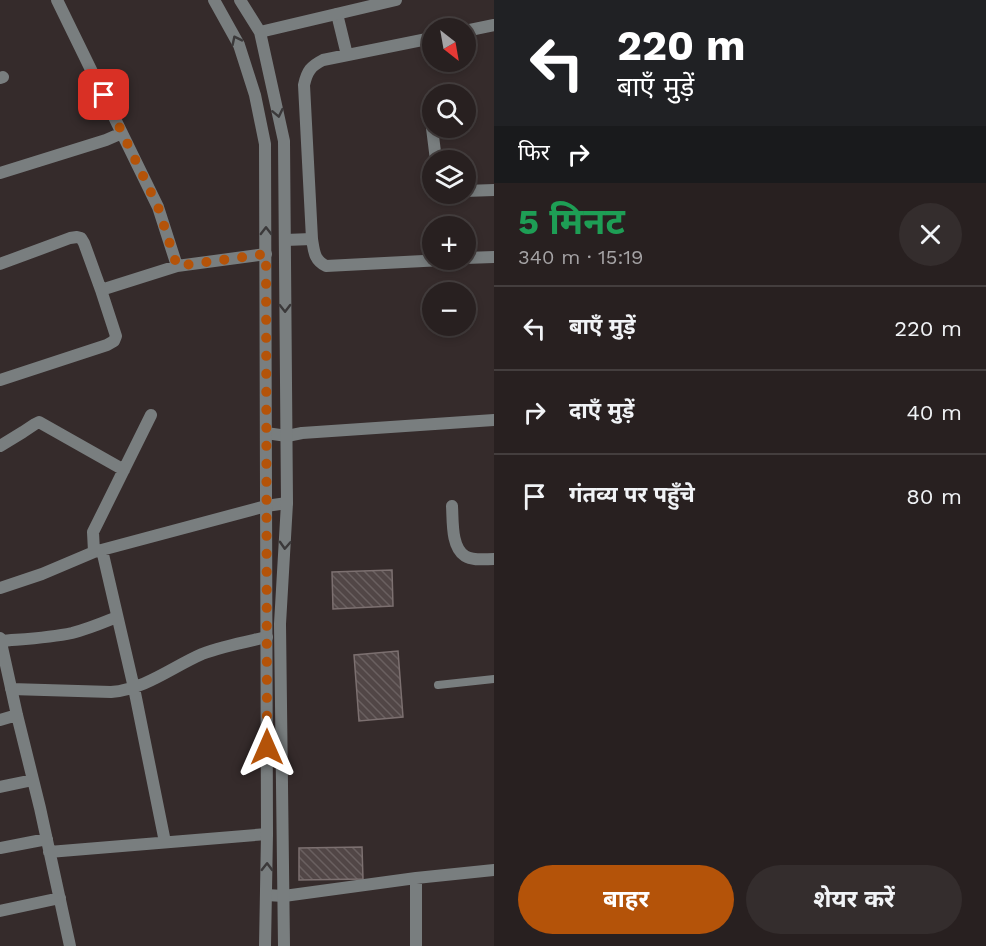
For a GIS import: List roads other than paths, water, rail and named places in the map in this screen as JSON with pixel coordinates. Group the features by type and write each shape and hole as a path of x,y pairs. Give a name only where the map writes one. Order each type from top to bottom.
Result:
{"street":[{"path":"57,0 158,207 177,266"},
{"path":"214,0 239,45 255,95 266,144 267,834 265,946"},
{"path":"240,0 260,32 284,141 287,503 280,624 284,946"},
{"path":"260,32 396,0"},
{"path":"337,14 346,55"},
{"path":"476,29 494,25"},
{"path":"422,40 323,60 313,65 306,74 304,85 312,239 316,259 326,266 422,261"},
{"path":"0,173 122,133"},
{"path":"476,191 494,190"},
{"path":"0,264 70,238 81,238 116,336 114,341 107,345 0,380"},
{"path":"285,240 312,239"},
{"path":"101,290 177,266 266,254"},
{"path":"476,258 494,257"},
{"path":"151,415 93,532 134,688 165,843"},
{"path":"266,433 286,436 494,420"},
{"path":"0,446 39,422 124,471"},
{"path":"0,588 98,551 266,506 287,503"},
{"path":"452,506 458,549 472,559 494,559"},
{"path":"70,946 0,640 50,637 71,633 117,617"},
{"path":"11,689 111,692 134,688 213,650 267,637"},
{"path":"0,720 17,715"},
{"path":"0,787 33,780"},
{"path":"49,852 267,834"},
{"path":"0,848 46,839"},
{"path":"266,895 284,896 494,870"},
{"path":"416,878 416,946"},
{"path":"0,911 60,898"}],"lane":[{"path":"438,685 494,679"}]}
